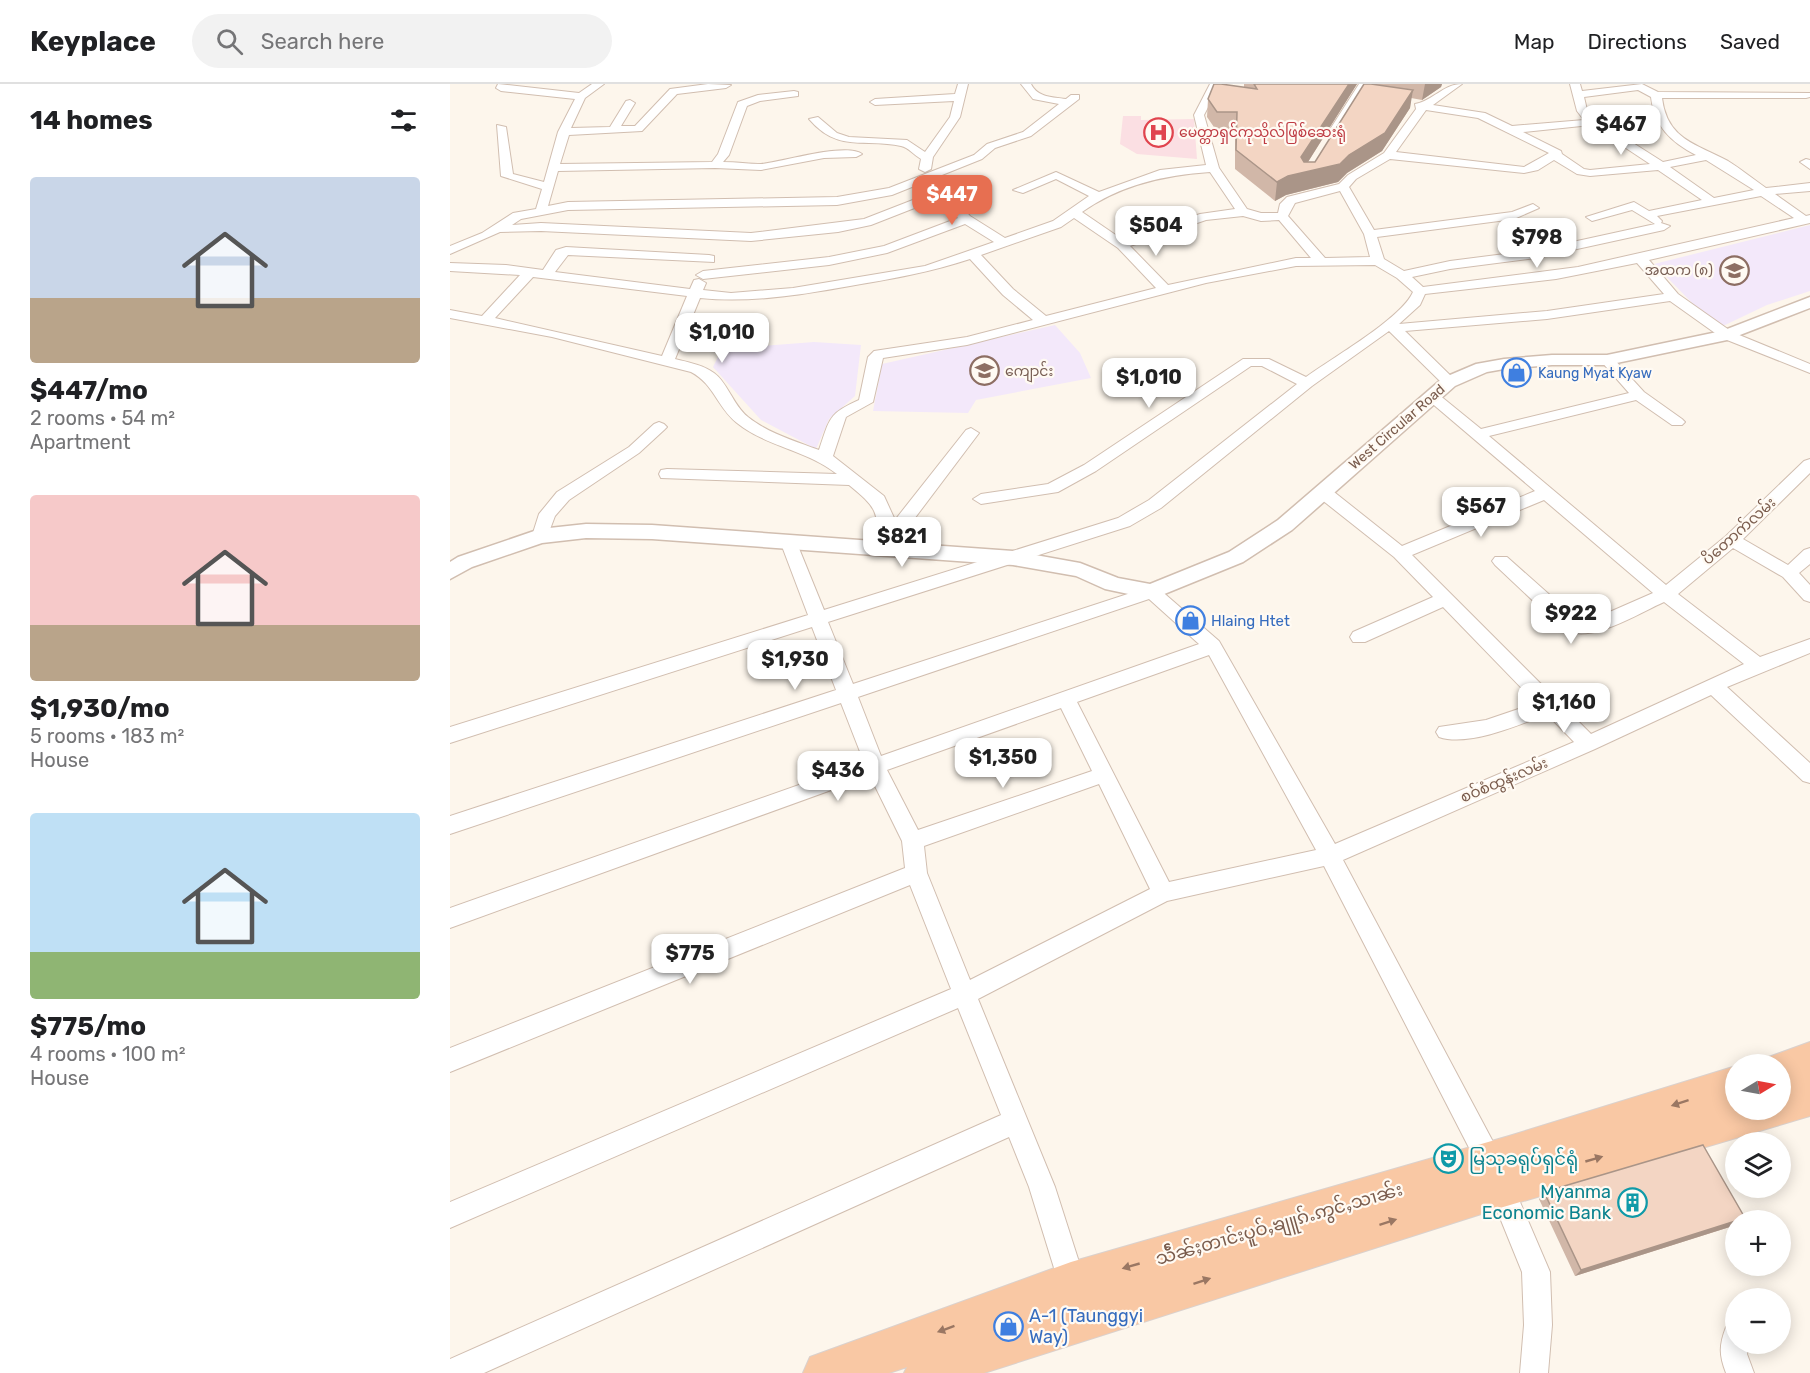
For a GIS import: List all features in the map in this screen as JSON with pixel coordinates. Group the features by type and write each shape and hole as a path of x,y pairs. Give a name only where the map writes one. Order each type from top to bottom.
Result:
{"highway":[{"path":"1791,1067 1810,1061"},
{"name":"သဵႅၼ်ႈတၢင်းပူဝ်ႇၶျူၵ်ႉဢွင်ႇသၢၼ်း","path":"826,1373 1077,1301 1495,1174 1725,1089"},
{"path":"1791,1102 1810,1097"},
{"name":"သဵႅၼ်ႈတၢင်းပူဝ်ႇၶျူၵ်ႉဢွင်ႇသၢၼ်း","path":"1495,1174 1725,1119"},
{"name":"သဵႅၼ်ႈတၢင်းပူဝ်ႇၶျူၵ်ႉဢွင်ႇသၢၼ်း","path":"927,1373 972,1354 1077,1301"}],"street":[{"path":"504,84 501,88 539,87 581,96"},
{"path":"541,211 564,132 581,96 599,84"},
{"path":"923,177 927,157 955,117 963,84"},
{"path":"450,250 499,229 517,216 568,206 730,204 863,198 892,191 978,157 991,146 1027,134 1071,99 1036,97 1027,90 1026,84"},
{"path":"1215,84 1198,115 1213,168 1243,212"},
{"path":"1738,84 1752,95"},
{"path":"1794,84 1808,97"},
{"path":"564,132 613,131 642,127 674,92 726,85"},
{"path":"1122,245 1204,217 1243,212 1261,217 1282,216 1286,211 1286,204 1291,200 1343,187 1352,177 1389,155 1418,106 1451,86"},
{"path":"1711,201 1622,139 1593,122 1582,111 1575,89 1636,86 1656,95 1808,97"},
{"path":"1328,143 1363,92"},
{"path":"715,165 723,155 742,104 758,98 794,94"},
{"path":"1656,95 1658,113 1664,125 1683,144 1724,164 1762,192 1807,220"},
{"path":"875,102 961,97"},
{"path":"613,131 630,103"},
{"path":"1418,106 1481,115 1554,151 1557,153 1555,155 1584,173 1660,166 1707,156"},
{"path":"814,119 832,135 848,140 907,143 916,152 927,157"},
{"path":"1508,130 1593,122"},
{"path":"501,127 507,176 548,187"},
{"path":"554,168 761,166 824,155 856,154"},
{"path":"1389,155 1524,170 1534,168 1555,155"},
{"path":"450,267 506,269 624,286 731,297 793,292 928,269 1057,224 1098,196 1164,172 1213,168"},
{"path":"938,173 943,185 942,193 966,219 1005,243"},
{"path":"1019,190 1056,175 1098,196"},
{"path":"1343,187 1370,234 1378,261"},
{"path":"1646,215 1762,192 1810,187"},
{"path":"499,229 627,231 751,237 838,228 867,222 942,193"},
{"path":"667,361 730,204"},
{"path":"1592,217 1634,206 1678,235"},
{"path":"1370,234 1514,215 1533,208"},
{"path":"1075,213 1122,245 1167,291"},
{"path":"1282,216 1320,260"},
{"path":"703,275 829,261 887,249 966,219"},
{"path":"1402,275 1450,265 1807,220"},
{"path":"612,253 627,231"},
{"path":"825,457 836,421 841,414 866,402 875,357 879,354 968,341 1042,320 1167,291 1205,279 1296,262 1378,261 1402,275 1420,291 1513,282 1602,267 1639,257 1678,235"},
{"path":"547,274 561,253 566,250 709,259"},
{"path":"973,254 1008,292 1042,320"},
{"path":"1639,257 1672,297 1727,335 1810,369"},
{"path":"486,320 530,272"},
{"path":"450,735 1124,522 1155,504 1307,383 1393,326 1415,302 1420,291"},
{"path":"1393,326 1547,315 1672,297"},
{"name":"West Circular Road","path":"1152,592 1236,557 1285,525 1449,382 1482,368 1504,364 1552,360 1607,360 1727,335 1810,302"},
{"path":"450,314 667,361 711,376 730,408 744,421 776,439 825,457 878,500 887,520 884,547"},
{"path":"1393,326 1449,382"},
{"path":"1607,360 1639,395 1677,422"},
{"path":"981,499 1052,488 1090,468 1248,362 1264,362 1307,383"},
{"path":"1476,435 1639,395"},
{"path":"1433,397 1666,594 1758,666"},
{"path":"540,536 547,514 563,496 634,450 659,427"},
{"path":"884,547 971,434"},
{"name":"ပိတောက်လမ်း","path":"1501,561 1576,628 1591,627 1666,594 1732,540 1810,464"},
{"path":"667,474 856,480"},
{"path":"1323,492 1400,553 1588,744"},
{"path":"1400,553 1548,492"},
{"path":"450,572 465,562 540,536 585,531 652,532 1013,558 1080,570 1113,584 1152,592 1213,646 1330,856 1495,1174 1536,1272 1538,1325 1534,1373"},
{"path":"1732,540 1789,573 1810,596"},
{"path":"788,541 876,768 913,841 916,873 1042,1187 1077,1301"},
{"path":"1789,573 1810,554"},
{"path":"450,825 1152,592"},
{"path":"1359,637 1382,629 1445,599"},
{"path":"450,918 1213,646"},
{"name":"စဝ်စံထွန်းလမ်း","path":"450,1215 965,994 1163,893 1330,856 1588,744 1758,666 1810,646"},
{"path":"1714,686 1810,774"},
{"path":"1066,699 1163,893"},
{"path":"1446,732 1464,732 1506,723 1550,705"},
{"path":"913,841 1105,774"},
{"path":"450,1059 916,873"},
{"path":"451,1373 1016,1120"},
{"path":"1733,1354 1740,1373"}],"shaded area":[{"name":"မေတ္တာရှင်ကုသိုလ်ဖြစ်ဆေးရုံ","path":"1123,116 1141,116 1141,120 1194,119 1197,159 1137,154 1120,144"},
{"name":"အထက (၈)","path":"1810,225 1810,291 1767,305 1723,326 1697,308 1654,264"},
{"name":"ကျောင်း","path":"1055,325 1080,353 1091,378 976,400 968,413 873,411 882,364"},
{"path":"814,342 861,345 855,396 829,419 816,449 761,420 713,367 722,349"}],"building":[{"path":"1214,84 1257,89 1254,84 1349,84 1301,157 1304,162 1315,162 1364,84 1413,90 1385,133 1349,155 1340,164 1288,176 1277,182 1236,150 1237,112 1217,112 1208,99"},
{"name":"Myanma Economic Bank","path":"1703,1145 1725,1183 1725,1198 1733,1198 1740,1210 1725,1210 1725,1224 1581,1270 1544,1192"}],"place":[{"name":"မေတ္တာရှင်ကုသိုလ်ဖြစ်ဆေးရုံ","path":"1158,132"},
{"name":"အထက (၈)","path":"1734,270"},
{"name":"ကျောင်း","path":"984,371"},
{"name":"Kaung Myat Kyaw","path":"1517,373"},
{"name":"Hlaing Htet","path":"1190,621"},
{"name":"မြသုခရုပ်ရှင်ရုံ","path":"1448,1159"},
{"name":"Myanma Economic Bank","path":"1632,1202"},
{"name":"A-1 (Taunggyi Way)","path":"1008,1326"}]}
